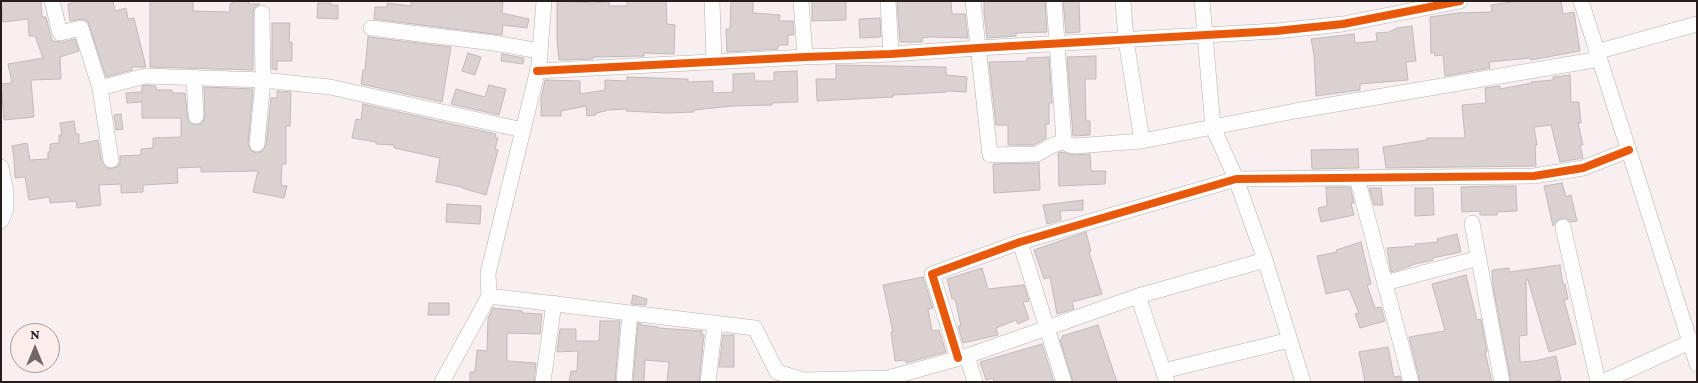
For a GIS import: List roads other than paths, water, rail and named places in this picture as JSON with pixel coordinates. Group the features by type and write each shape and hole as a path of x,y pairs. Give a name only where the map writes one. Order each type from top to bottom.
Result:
{"street":[{"path":"52,1 60,33 82,28 100,88 111,160"},
{"path":"442,382 489,296 488,273 537,72 544,1"},
{"path":"712,1 714,62"},
{"path":"801,1 805,57"},
{"path":"888,1 891,54"},
{"path":"973,1 990,155 1037,154 1064,141"},
{"path":"1054,1 1064,141 1069,145 1075,146 1142,141 1595,56 1697,24"},
{"path":"1123,1 1126,40 1142,141"},
{"path":"1202,1 1213,127 1236,179 1265,260 1303,382"},
{"path":"537,72 1205,36 1343,24 1460,1"},
{"path":"1575,1 1595,56"},
{"path":"1580,1 1618,131 1629,150 1693,342 1697,364"},
{"path":"257,144 263,80 262,13"},
{"path":"371,28 494,43 540,51"},
{"path":"100,88 145,76 263,80 330,87 523,130"},
{"path":"194,77 196,116"},
{"path":"975,382 963,357 932,274 1020,242 1236,179 1534,176 1584,168 1629,150"},
{"path":"1,167 6,192 6,209 1,221"},
{"path":"1357,178 1410,382"},
{"path":"1472,223 1502,382"},
{"path":"1563,227 1598,382"},
{"path":"1020,242 1064,382"},
{"path":"1385,283 1479,258"},
{"path":"489,296 755,328 777,372 803,380 888,380 963,357 1138,296 1265,260"},
{"path":"1138,296 1165,376 1290,340"},
{"path":"543,382 554,303"},
{"path":"624,382 630,313"},
{"path":"708,382 715,323"},
{"path":"1602,382 1693,342"}]}
